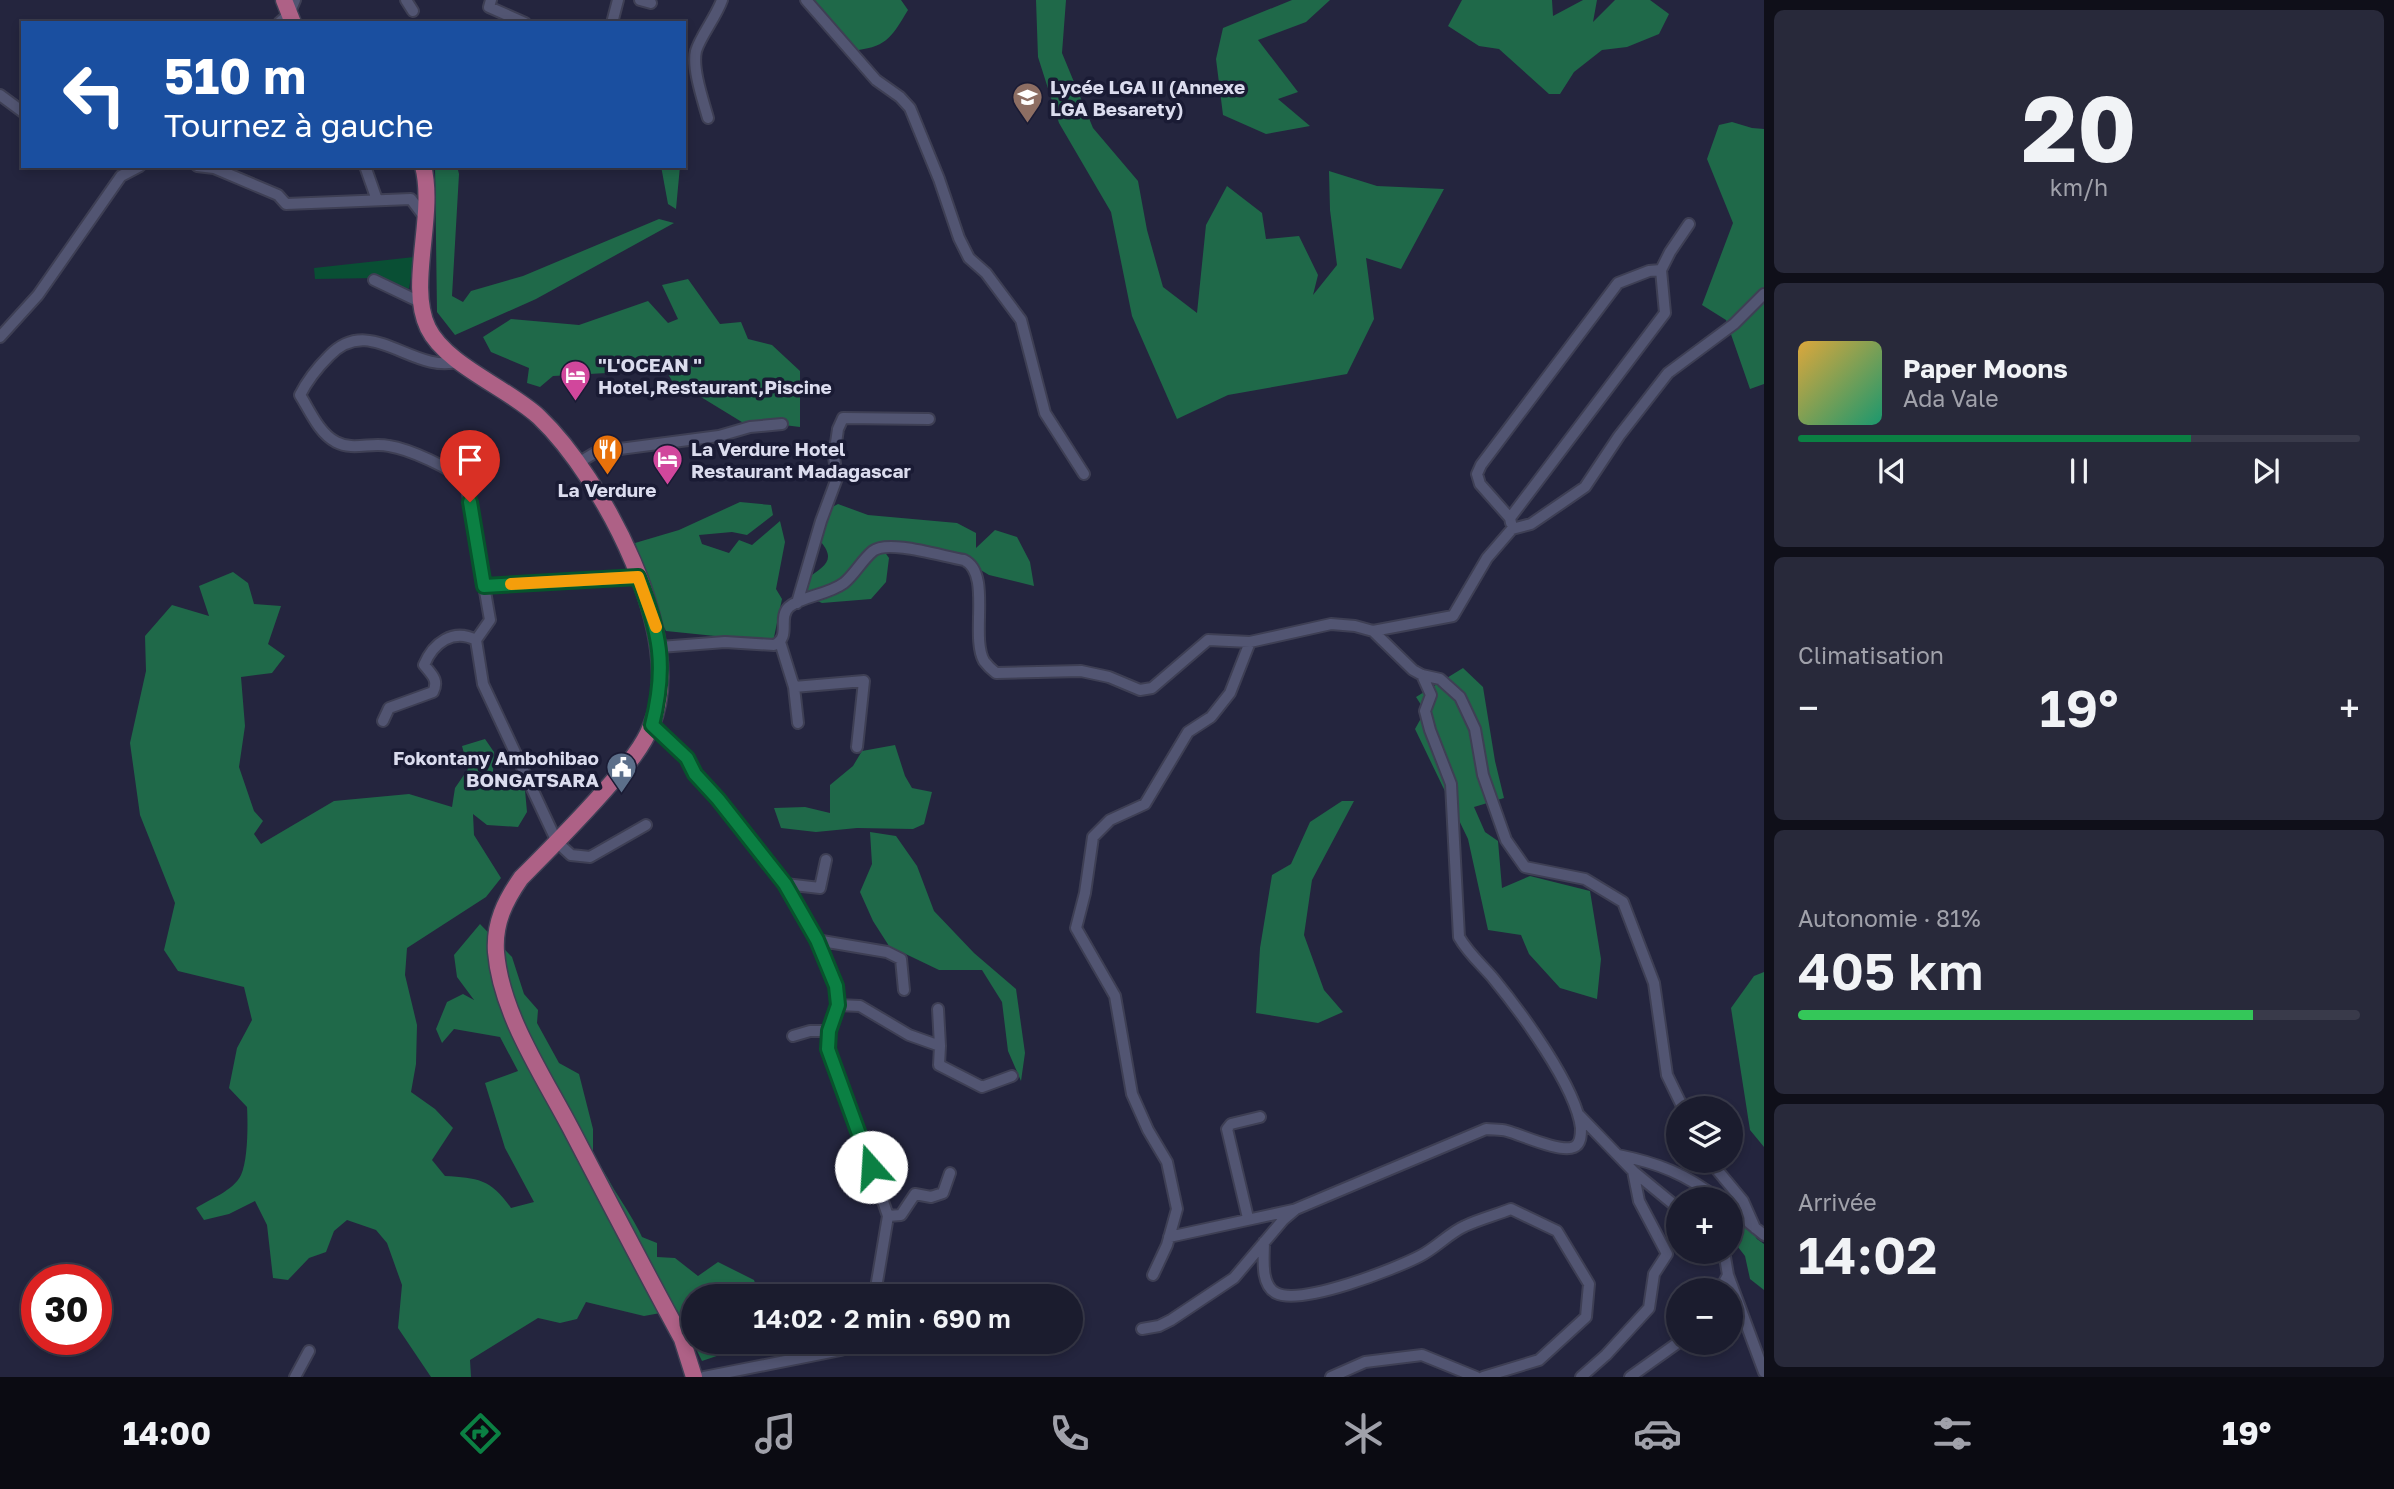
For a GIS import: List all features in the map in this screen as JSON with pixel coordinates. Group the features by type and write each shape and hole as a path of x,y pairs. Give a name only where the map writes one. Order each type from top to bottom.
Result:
{"main road":[{"path":"423,168 426,219 421,284 422,303 429,331 446,351 460,362 530,408 562,442 578,463 624,542 654,619 660,647 661,681 652,725 640,748 622,771 522,878 509,896 500,914 496,949 503,988 534,1060 682,1339 694,1377"}],"street":[{"path":"406,0 413,11"},
{"path":"491,0 489,7 520,21"},
{"path":"613,21 618,0"},
{"path":"708,118 698,80 696,51 722,0"},
{"path":"806,0 876,80 900,97 910,108 959,238 969,258 986,273 1021,320 1045,413 1084,474"},
{"path":"0,95 21,111"},
{"path":"0,337 38,295 121,176 137,168"},
{"path":"208,168 278,195 285,204 411,199 426,219"},
{"path":"366,168 377,200"},
{"path":"660,647 725,642 774,645 784,636 785,611 844,583 874,550 888,546 964,560 972,564 977,575 980,648 985,662 996,673 1081,671 1109,677 1140,690 1152,688 1208,640 1250,642 1331,624 1373,631 1453,616 1511,523 1665,313 1661,270 1689,225"},
{"path":"1661,270 1649,271 1618,283 1481,465 1477,474 1480,484 1511,523 1531,524 1584,487 1668,373 1734,324 1764,294"},
{"path":"374,280 422,303"},
{"path":"460,362 448,365 424,362 384,343 351,340 335,350 309,377 300,395 322,431 334,441 348,447 388,446 453,470 466,482 490,620 476,640 484,684 557,842 571,855 590,856 646,825"},
{"path":"797,603 821,521 837,478 834,457 838,429 843,418 929,419"},
{"path":"578,463 593,454 612,450 719,436 750,427 782,424"},
{"path":"484,586 638,577"},
{"path":"1373,631 1392,652 1422,675 1440,679 1460,697 1475,729 1483,775 1506,840 1525,867 1586,878 1623,902 1654,983 1667,1075 1677,1096"},
{"path":"383,721 389,708 433,692 436,679 424,665 430,650 450,638 465,634 476,640"},
{"path":"780,642 794,687 798,723"},
{"path":"1153,1275 1177,1209 1167,1162 1148,1130 1132,1094 1115,996 1076,928 1085,893 1093,837 1110,820 1145,804 1188,732 1212,716 1230,693 1250,642"},
{"path":"1169,1237 1296,1209 1486,1129 1504,1130 1552,1145 1573,1148 1578,1143 1581,1136 1577,1113 1546,1051 1459,937 1451,784 1430,730 1425,711 1431,695 1422,675"},
{"path":"794,687 864,681 857,747"},
{"path":"652,725 687,758 695,774 785,884 817,940 836,986 838,1005 829,1031 828,1049 888,1216 877,1282"},
{"path":"785,884 820,888 826,860"},
{"path":"817,940 875,949 901,959 904,990"},
{"path":"838,1005 860,1006 909,1035 940,1046"},
{"path":"938,1009 939,1065 982,1087 1012,1076"},
{"path":"793,1035 829,1031"},
{"path":"1577,1113 1633,1171 1666,1198"},
{"path":"1248,1218 1227,1129 1231,1124 1260,1117"},
{"path":"1618,1155 1652,1162 1694,1180 1703,1187"},
{"path":"1581,1377 1606,1355 1649,1308 1654,1275 1667,1254 1639,1201 1633,1171"},
{"path":"1720,1173 1743,1201 1760,1231"},
{"path":"888,1216 901,1215 915,1194 931,1197 943,1193 950,1174"},
{"path":"1142,1329 1159,1326 1171,1320 1234,1278 1296,1209"},
{"path":"1264,1242 1265,1277 1268,1284 1275,1292 1289,1296 1326,1292 1421,1256 1463,1227 1511,1209 1557,1231 1589,1284 1586,1317 1539,1360 1483,1377"},
{"path":"1743,1218 1760,1231"},
{"path":"1726,1264 1764,1372"},
{"path":"295,1377 309,1351"},
{"path":"1630,1377 1666,1351"},
{"path":"704,1377 821,1354"},
{"path":"1331,1377 1365,1362 1422,1355 1476,1377"}],"green space":[{"path":"809,0 901,0 908,10 886,40 872,47 851,51"},
{"path":"1036,0 1066,0 1062,53 1093,128 1138,181 1147,230 1163,287 1197,313 1206,225 1227,186 1262,213 1266,239 1299,236 1318,275 1313,295 1337,265 1330,210 1329,171 1377,186 1444,189 1401,269 1366,258 1374,319 1347,374 1228,395 1177,419 1132,316 1111,212 1059,123 1038,57"},
{"path":"1292,0 1330,0 1306,22 1258,40 1298,92 1278,99 1310,126 1266,134 1223,115 1216,59 1223,28"},
{"path":"1462,0 1552,0 1553,16 1583,0 1597,0 1593,22 1615,0 1650,0 1669,14 1659,34 1627,47 1602,50 1574,72 1560,94 1549,94 1499,49 1479,46 1448,26"},
{"path":"1732,122 1764,129 1764,384 1750,389 1726,320 1702,305 1733,223 1707,159 1719,125"},
{"path":"435,168 458,168 459,174 452,296 463,302 471,291 523,276 659,219 674,223 536,299 455,335 437,312"},
{"path":"661,168 680,168 676,209 668,204"},
{"path":"414,257 409,289 377,278 315,279 314,268"},
{"path":"688,279 720,324 741,322 748,339 772,345 800,371 800,427 776,424 750,427 696,394 678,391 658,357 625,372 553,376 540,387 527,383 529,368 491,352 483,337 511,319 579,325 648,301 668,323 678,319 662,285"},
{"path":"740,502 771,505 773,515 747,535 732,532 699,535 702,544 729,553 739,540 752,545 780,521 785,542 776,589 782,599 773,642 666,631 657,614 655,596 635,543 679,530"},
{"path":"838,504 868,515 957,523 976,533 976,548 995,530 1017,537 1030,562 1034,586 989,575 969,563 879,544 889,558 886,582 871,599 822,603 798,592 828,559 820,541 821,513"},
{"path":"233,572 248,583 254,604 281,606 268,644 285,656 272,673 241,677 245,726 239,767 254,811 263,821 254,834 261,844 334,801 409,794 452,807 455,788 468,769 462,746 485,739 494,752 493,771 507,787 525,790 527,812 518,827 487,825 473,814 474,835 501,878 486,897 407,948 405,975 417,1025 416,1064 411,1092 435,1109 453,1128 432,1160 445,1176 475,1179 490,1186 511,1208 534,1202 505,1148 485,1083 518,1071 500,1037 454,1029 442,1043 436,1029 447,1002 463,994 474,1000 457,977 454,955 480,924 512,957 524,994 538,1010 537,1023 559,1063 579,1074 593,1129 593,1157 642,1237 657,1243 657,1257 675,1258 698,1276 718,1262 754,1280 755,1284 681,1284 681,1318 677,1310 644,1316 586,1302 577,1319 560,1323 538,1318 470,1360 471,1377 431,1377 398,1328 402,1285 387,1243 376,1230 347,1220 334,1231 326,1252 309,1258 288,1280 273,1278 267,1225 255,1201 229,1214 204,1220 196,1208 233,1186 241,1175 245,1160 247,1107 229,1088 237,1048 252,1020 244,987 178,971 164,950 175,903 140,815 130,743 146,671 145,636 172,605 209,616 199,586"},
{"path":"1463,668 1483,687 1504,798 1474,807 1485,832 1498,841 1502,888 1530,876 1590,891 1601,959 1597,999 1560,988 1529,954 1521,935 1488,930 1468,839 1415,729 1425,711 1416,697"},
{"path":"895,745 912,788 932,792 924,824 913,829 857,828 816,832 781,828 774,808 805,807 830,813 830,785 853,766 862,751"},
{"path":"1342,801 1354,801 1312,880 1304,935 1324,990 1343,1012 1318,1023 1256,1013 1260,948 1272,875 1291,864 1310,822"},
{"path":"870,832 896,836 917,866 934,911 974,953 1016,989 1025,1053 1021,1081 1008,1051 1002,1002 982,970 939,970 889,946 873,921 860,892 872,864"},
{"path":"1764,972 1764,1147 1750,1130 1731,1008 1754,976"},
{"path":"1743,1218 1757,1239 1764,1244 1764,1290 1750,1279 1745,1256"},
{"path":"699,1354 723,1354 702,1361"}],"slow traffic":[{"path":"511,584 638,577 656,627"}],"place":[{"name":"Lycée LGA II (Annexe LGA Besarety)","path":"1027,124"},
{"name":"\"L'OCEAN \" Hotel,Restaurant,Piscine","path":"575,402"},
{"name":"La Verdure","path":"607,477"},
{"name":"La Verdure Hotel Restaurant Madagascar","path":"668,486"},
{"name":"Fokontany Ambohibao BONGATSARA","path":"622,795"}],"route":[{"path":"470,502 484,586 638,577 654,619 660,647 661,681 652,725 687,758 695,774 785,884 817,940 836,986 838,1005 829,1031 828,1049 871,1167"}]}
